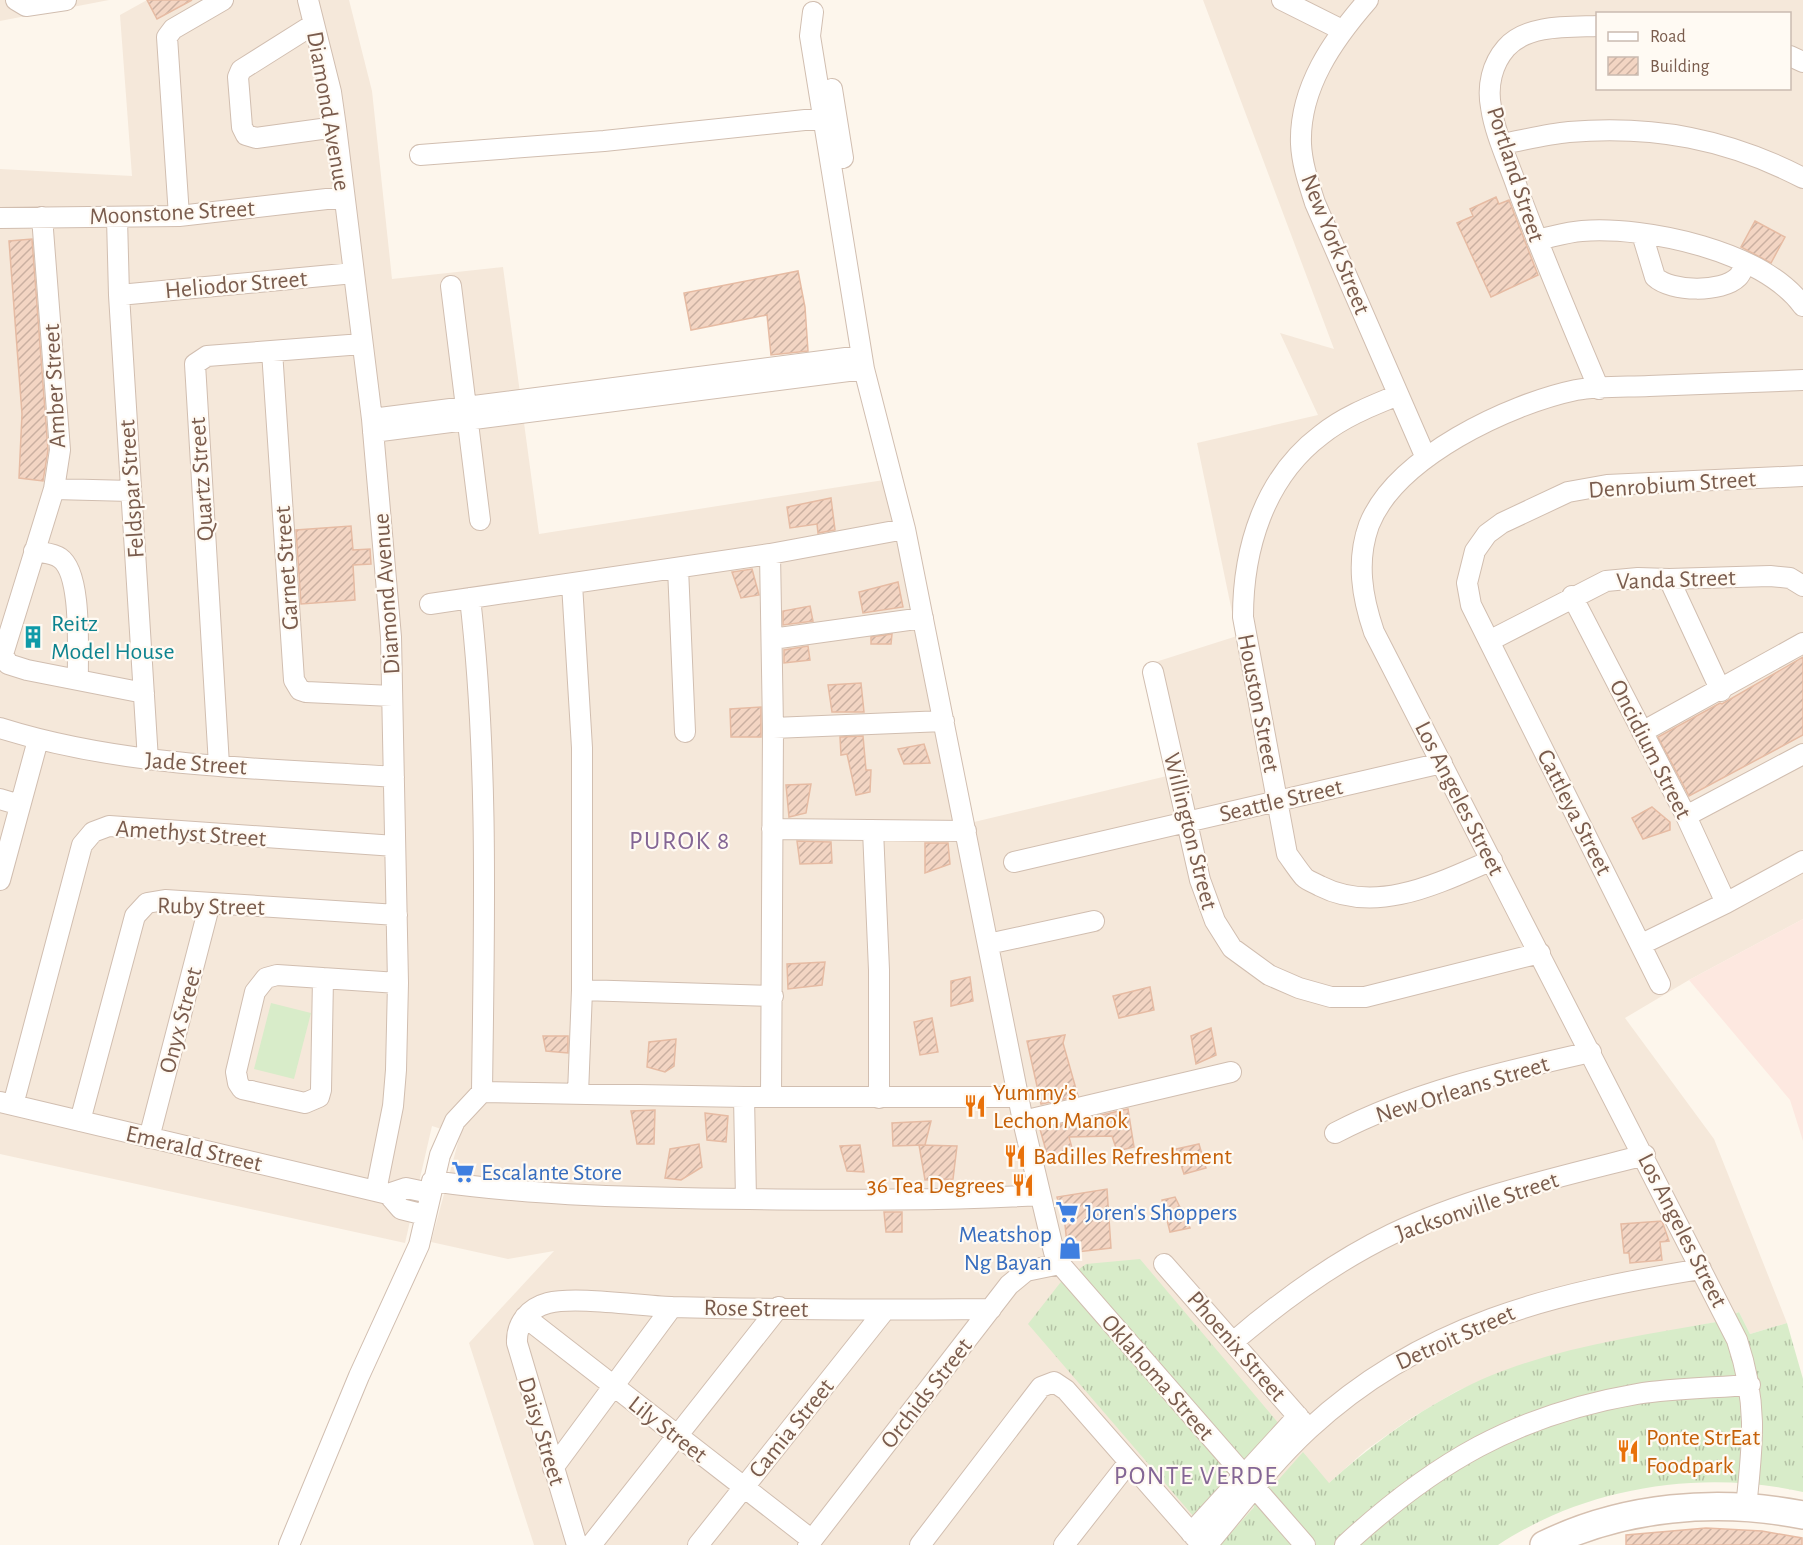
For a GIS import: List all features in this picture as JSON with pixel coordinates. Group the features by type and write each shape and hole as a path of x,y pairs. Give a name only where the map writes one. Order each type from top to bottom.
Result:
{"main road":[{"path":"1544,1545 1587,1529 1648,1512 1707,1506 1746,1507 1803,1515"}],"street":[{"path":"16,1 26,6 66,0"},
{"path":"179,216 167,37 173,29 223,0"},
{"name":"Diamond Avenue","path":"308,0 331,92 336,127 372,426 388,594 398,983 393,1106 382,1192"},
{"path":"1282,0 1342,30"},
{"name":"New York Street","path":"1368,0 1342,30 1322,62 1308,98 1302,128 1302,154 1315,203 1426,458"},
{"path":"811,6 810,36 851,304 863,362 905,529 1039,1195 1054,1252 1060,1264"},
{"path":"811,6 822,34 840,130 864,304 858,330"},
{"path":"314,24 241,70 238,77 242,127 246,135 256,138 336,127"},
{"name":"Portland Street","path":"1596,26 1551,28 1526,35 1508,45 1491,74 1490,90 1491,106 1502,144 1537,240 1599,388"},
{"path":"420,155 603,141 824,118"},
{"path":"1502,144 1568,132 1629,129 1694,136 1751,155 1803,178"},
{"name":"Moonstone Street","path":"0,218 179,216 344,197"},
{"name":"Amber Street","path":"42,217 59,431 54,489 4,648 5,660 27,670 144,693"},
{"name":"Feldspar Street","path":"117,218 119,295 148,760"},
{"path":"1537,240 1581,231 1642,234 1690,242 1771,278 1797,298 1803,306"},
{"path":"1642,234 1655,277 1671,287 1699,287 1731,282 1738,277 1745,265"},
{"name":"Heliodor Street","path":"119,295 354,273"},
{"path":"451,286 480,520"},
{"name":"Quartz Street","path":"219,765 193,370 197,361 207,356 362,344"},
{"name":"Garnet Street","path":"272,351 294,680 300,690 306,692 392,696"},
{"path":"372,426 863,362"},
{"name":"Los Angeles Street","path":"1746,1507 1754,1422 1750,1385 1737,1340 1645,1155 1374,632 1364,600 1361,571 1370,524 1384,501 1413,468 1443,445 1506,413 1577,390 1803,380"},
{"name":"Houston Street","path":"1398,395 1363,409 1320,435 1286,470 1264,504 1251,546 1243,580 1243,617 1287,854 1305,878 1335,893 1390,896 1432,886 1492,860"},
{"name":"Denrobium Street","path":"1489,641 1471,604 1467,583 1475,551 1487,534 1502,523 1552,499 1587,488 1803,476"},
{"path":"54,489 131,491"},
{"path":"430,604 770,554 905,529"},
{"path":"33,551 60,557 70,571 76,606 78,680"},
{"path":"770,554 773,728 771,1097"},
{"path":"678,568 686,732"},
{"name":"Vanda Street","path":"1489,641 1572,596 1606,581 1638,578 1770,576 1790,578 1803,586"},
{"path":"1669,579 1720,691"},
{"path":"572,584 582,748 582,990 578,1094"},
{"name":"Oncidium Street","path":"1572,596 1686,816 1726,903"},
{"path":"289,1545 359,1376 419,1245 440,1155 455,1120 482,1092 485,827 482,724 470,598"},
{"path":"772,639 923,618"},
{"name":"Cattleya Street","path":"1489,641 1660,984"},
{"path":"1642,732 1720,691 1803,643"},
{"name":"Willington Street","path":"1153,672 1200,880 1215,921 1232,948 1269,975 1299,988 1331,996 1365,997 1540,953"},
{"path":"773,728 944,721"},
{"name":"Jade Street","path":"0,728 76,750 148,760 394,777"},
{"path":"1,874 38,740"},
{"path":"1686,816 1803,754"},
{"name":"Seattle Street","path":"1014,862 1442,763"},
{"path":"0,799 20,805"},
{"name":"Amethyst Street","path":"7,1104 82,845 93,832 109,826 395,846"},
{"path":"772,829 966,831"},
{"path":"873,830 879,970 879,1098"},
{"path":"1642,944 1726,903 1803,861"},
{"name":"Ruby Street","path":"80,1121 135,916 140,909 155,901 397,915"},
{"name":"Onyx Street","path":"149,1137 210,903"},
{"path":"988,944 1094,921"},
{"path":"323,978 319,1097 305,1103 242,1089 236,1072 257,986 270,976 323,978 398,983"},
{"path":"582,990 772,996"},
{"name":"New Orleans Street","path":"1335,1133 1375,1113 1438,1090 1499,1072 1591,1052"},
{"path":"1023,1121 1231,1072"},
{"path":"482,1092 744,1097 1019,1097"},
{"path":"744,1097 746,1199"},
{"name":"Emerald Street","path":"7,1104 382,1192 431,1187 564,1196 906,1200 1039,1195"},
{"name":"Jacksonville Street","path":"1233,1342 1303,1286 1391,1234 1502,1192 1645,1155"},
{"name":"Emerald Street","path":"382,1192 401,1209 425,1215"},
{"name":"Orchids Street","path":"810,1543 1018,1276 1036,1268 1060,1264"},
{"name":"Oklahoma Street","path":"1060,1264 1305,1545"},
{"name":"Phoenix Street","path":"1164,1264 1303,1422"},
{"name":"Detroit Street","path":"1200,1541 1303,1422 1380,1371 1465,1328 1534,1304 1593,1289 1701,1269"},
{"name":"Rose Street","path":"525,1317 540,1306 553,1302 672,1307 991,1309"},
{"path":"553,1468 672,1307"},
{"path":"591,1545 779,1307"},
{"name":"Camia Street","path":"698,1545 885,1310"},
{"name":"Lily Street","path":"525,1317 744,1487 810,1543"},
{"name":"Daisy Street","path":"525,1317 517,1329 517,1343 577,1545"},
{"path":"920,1545 1046,1384 1054,1382 1062,1386 1200,1541"},
{"path":"1345,1545 1409,1489 1438,1468 1512,1430 1588,1405 1637,1394 1750,1385"},
{"path":"1064,1545 1129,1462"}],"shaded area":[{"path":"0,0 109,0 0,21"},
{"path":"147,0 349,0 372,91 392,279 503,267 539,534 884,480 936,730 992,918 974,822 1167,776 1143,666 1237,636 1197,443 1318,415 1280,333 1334,349 1203,0 1803,0 1803,919 1689,980 1625,1018 1714,1139 1787,1323 1750,1334 1739,1312 1716,1322 1555,1355 1503,1372 1457,1391 1411,1418 1366,1450 1329,1483 1272,1487 1248,1460 1230,1479 1254,1507 1220,1545 534,1545 469,1343 554,1251 508,1259 431,1242 460,1135 432,1126 405,1243 0,1154 0,169 132,176 120,15"},
{"path":"1803,919 1803,1141 1790,1100 1689,980"}],"green space":[{"path":"271,1003 311,1013 294,1079 254,1069"},
{"path":"1140,1259 1280,1425 1248,1460 1272,1487 1303,1452 1329,1483 1374,1445 1422,1412 1456,1392 1518,1366 1583,1347 1716,1322 1739,1312 1750,1334 1787,1323 1803,1379 1803,1492 1764,1485 1725,1482 1685,1483 1645,1488 1568,1509 1532,1525 1498,1545 1220,1545 1254,1507 1230,1480 1194,1517 1028,1324 1060,1283 1086,1264"}],"building":[{"path":"147,0 192,0 157,19"},
{"path":"1496,197 1499,204 1509,200 1538,275 1491,297 1457,223 1473,216 1470,209"},
{"path":"1755,221 1785,237 1771,263 1741,247"},
{"path":"32,239 48,450 43,481 19,478 22,414 9,241"},
{"path":"798,271 805,307 808,351 771,355 767,315 691,330 684,293"},
{"path":"831,498 835,530 818,533 817,524 790,528 787,507"},
{"path":"351,526 353,550 370,549 371,564 353,565 355,600 301,604 296,530"},
{"path":"752,569 759,595 741,598 732,572"},
{"path":"898,582 903,607 863,613 859,592"},
{"path":"810,606 813,621 783,625 783,611"},
{"path":"892,634 891,644 871,644 871,637"},
{"path":"808,646 810,660 784,663 784,650"},
{"path":"1803,657 1803,735 1689,796 1658,737 1720,703 1722,704"},
{"path":"861,683 864,712 832,712 828,685"},
{"path":"761,707 761,737 731,737 730,709"},
{"path":"863,736 866,770 871,770 870,792 856,795 847,754 841,755 840,737"},
{"path":"924,744 930,763 904,764 898,749"},
{"path":"811,784 806,813 789,817 786,785"},
{"path":"1652,807 1670,822 1670,830 1643,839 1632,818"},
{"path":"797,841 831,842 832,863 800,864"},
{"path":"925,843 948,843 950,864 925,873"},
{"path":"825,962 822,985 788,989 787,964"},
{"path":"970,977 973,1001 951,1006 951,981"},
{"path":"1150,987 1154,1010 1119,1018 1113,996"},
{"path":"932,1018 938,1052 920,1055 914,1022"},
{"path":"1211,1028 1216,1055 1196,1064 1191,1036"},
{"path":"1065,1035 1063,1043 1078,1096 1041,1104 1027,1041"},
{"path":"543,1036 568,1036 568,1053 546,1051"},
{"path":"676,1039 674,1066 665,1072 647,1067 649,1042"},
{"path":"1128,1109 1134,1147 1117,1151 1112,1136 1069,1137 1072,1148 1059,1159 1048,1158 1040,1129"},
{"path":"655,1110 654,1144 637,1144 631,1111"},
{"path":"705,1113 728,1116 726,1142 707,1140"},
{"path":"931,1121 925,1145 893,1146 892,1123"},
{"path":"699,1144 702,1167 681,1180 665,1178 670,1149"},
{"path":"1199,1144 1206,1168 1184,1174 1176,1149"},
{"path":"860,1145 864,1172 847,1171 840,1146"},
{"path":"919,1145 957,1146 953,1179 925,1180"},
{"path":"1107,1189 1111,1248 1068,1253 1065,1225 1057,1197"},
{"path":"1175,1197 1190,1228 1170,1232 1162,1200"},
{"path":"884,1212 902,1212 902,1232 886,1232"},
{"path":"1662,1221 1669,1241 1660,1242 1662,1260 1630,1263 1629,1253 1624,1253 1621,1224"},
{"path":"1706,1528 1762,1531 1802,1538 1802,1545 1626,1545 1626,1535"}],"place":[{"name":"Reitz Model House","path":"33,637"},
{"name":"Yummy's Lechon Manok","path":"975,1106"},
{"name":"Badilles Refreshment","path":"1015,1156"},
{"name":"Escalante Store","path":"463,1172"},
{"name":"36 Tea Degrees","path":"1023,1185"},
{"name":"Joren's Shoppers","path":"1067,1212"},
{"name":"Meatshop Ng Bayan","path":"1070,1248"},
{"name":"Ponte StrEat Foodpark","path":"1628,1451"}],"district":[{"name":"PUROK 8","path":"680,840"},
{"name":"PONTE VERDE","path":"1196,1475"}]}
